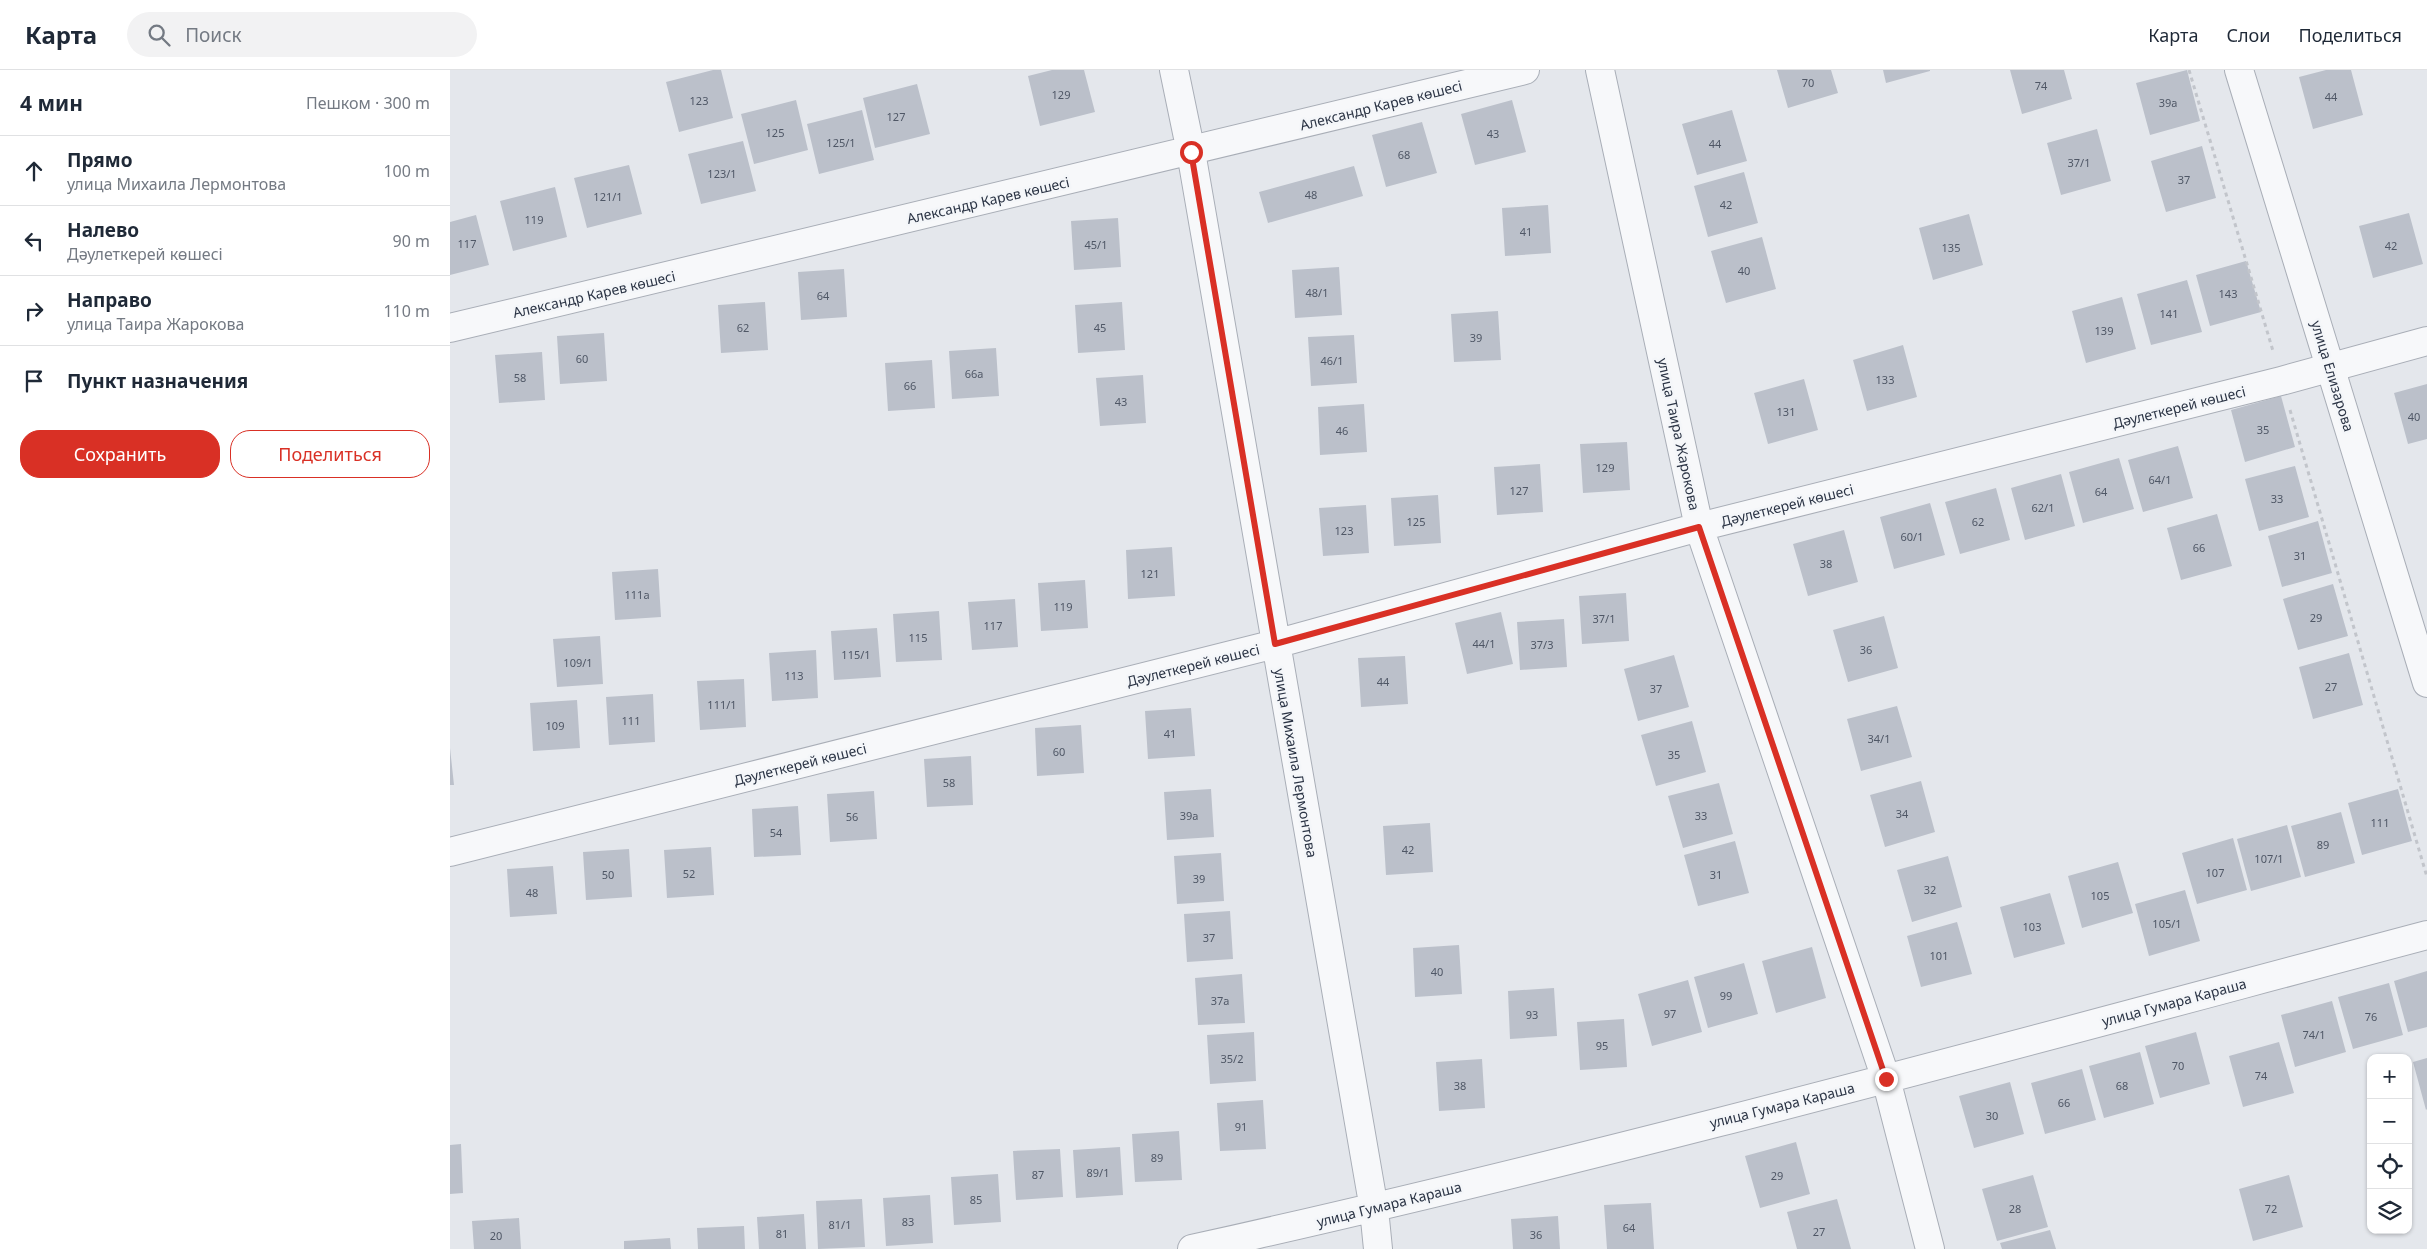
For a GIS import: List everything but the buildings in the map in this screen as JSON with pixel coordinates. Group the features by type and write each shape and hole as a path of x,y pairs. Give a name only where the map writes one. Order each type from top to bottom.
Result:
{"street":[{"name":"улица Михаила Лермонтова","path":"1174,70 1191,152 1374,1209 1378,1249"},
{"name":"Александр Карев көшесі","path":"450,328 1191,152 1525,70"},
{"name":"улица Таира Жарокова","path":"1600,70 1699,527 1886,1079 1930,1249"},
{"name":"улица Елизарова","path":"2239,70 2427,683"},
{"name":"Дәулеткерей көшесі","path":"450,852 1275,644 1699,527 2281,381 2427,341"},
{"name":"улица Гумара Караша","path":"1192,1249 1374,1209 1886,1079 2427,935"}],"path":[{"path":"2189,70 2427,877"}],"route":[{"path":"1191,152 1275,644 1699,527 1886,1079"}]}
